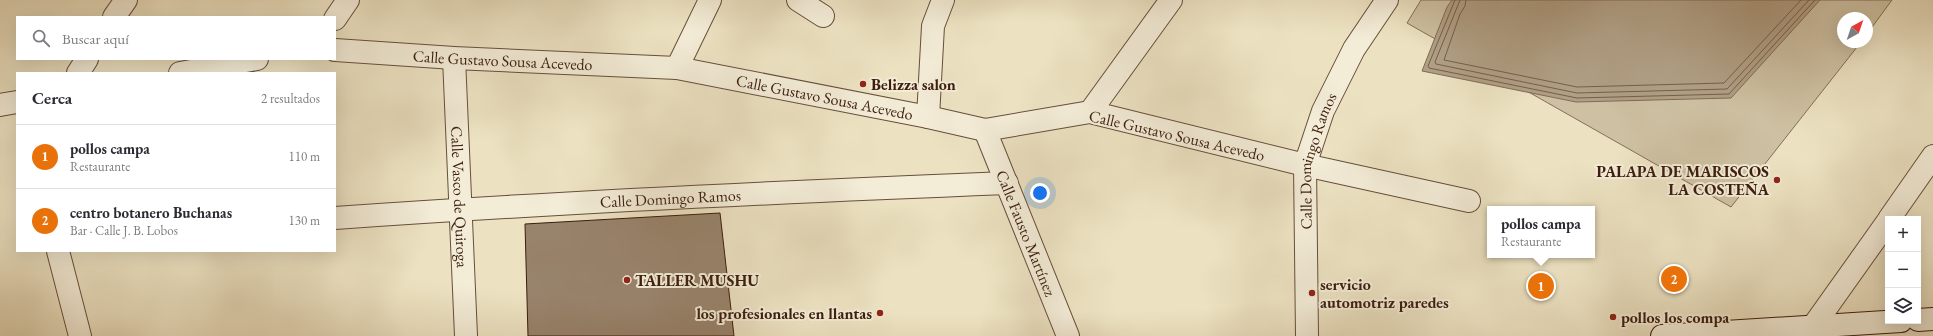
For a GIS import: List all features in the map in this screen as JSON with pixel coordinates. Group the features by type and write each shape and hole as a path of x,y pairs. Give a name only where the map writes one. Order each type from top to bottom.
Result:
{"street":[{"path":"115,16 126,0"},
{"path":"336,18 348,0"},
{"path":"677,68 710,0"},
{"path":"798,0 823,16"},
{"path":"928,117 933,26 943,0"},
{"path":"1090,112 1171,0"},
{"name":"Calle Domingo Ramos","path":"1307,336 1305,165 1323,111 1354,49 1386,1"},
{"name":"Calle Gustavo Sousa Acevedo","path":"336,50 454,58 677,68 928,117 985,130 1090,112 1305,165 1469,201"},
{"name":"Calle Vasco de Quiroga","path":"454,58 462,209 466,336"},
{"path":"79,72 86,60"},
{"path":"186,72 252,60"},
{"path":"0,105 16,102"},
{"name":"Calle Fausto Martínez","path":"985,130 1068,336"},
{"path":"1892,216 1933,156"},
{"name":"Calle Domingo Ramos","path":"336,218 462,209 777,192 1007,183"},
{"path":"1814,331 1885,226"},
{"path":"58,252 80,336"},
{"path":"1921,320 1933,319"},
{"path":"1662,336 1871,329 1890,324"}],"shaded area":[{"path":"1421,0 1892,0 1873,26 1873,12 1837,12 1837,48 1856,48 1731,207 1407,23"}],"water":[{"path":"1452,0 1820,0 1731,98 1576,102 1422,71 1447,7"}],"building":[{"name":"TALLER MUSHU","path":"720,213 734,336 528,336 525,224"}],"place":[{"name":"Belizza salon","path":"863,84"},
{"name":"PALAPA DE MARISCOS LA COSTEÑA","path":"1777,180"},
{"name":"centro botanero Buchanas","path":"1674,279"},
{"name":"TALLER MUSHU","path":"627,280"},
{"name":"pollos campa","path":"1541,286"},
{"name":"servicio automotriz paredes","path":"1312,293"},
{"name":"los profesionales en llantas","path":"880,313"},
{"name":"pollos los compa","path":"1613,317"}]}
